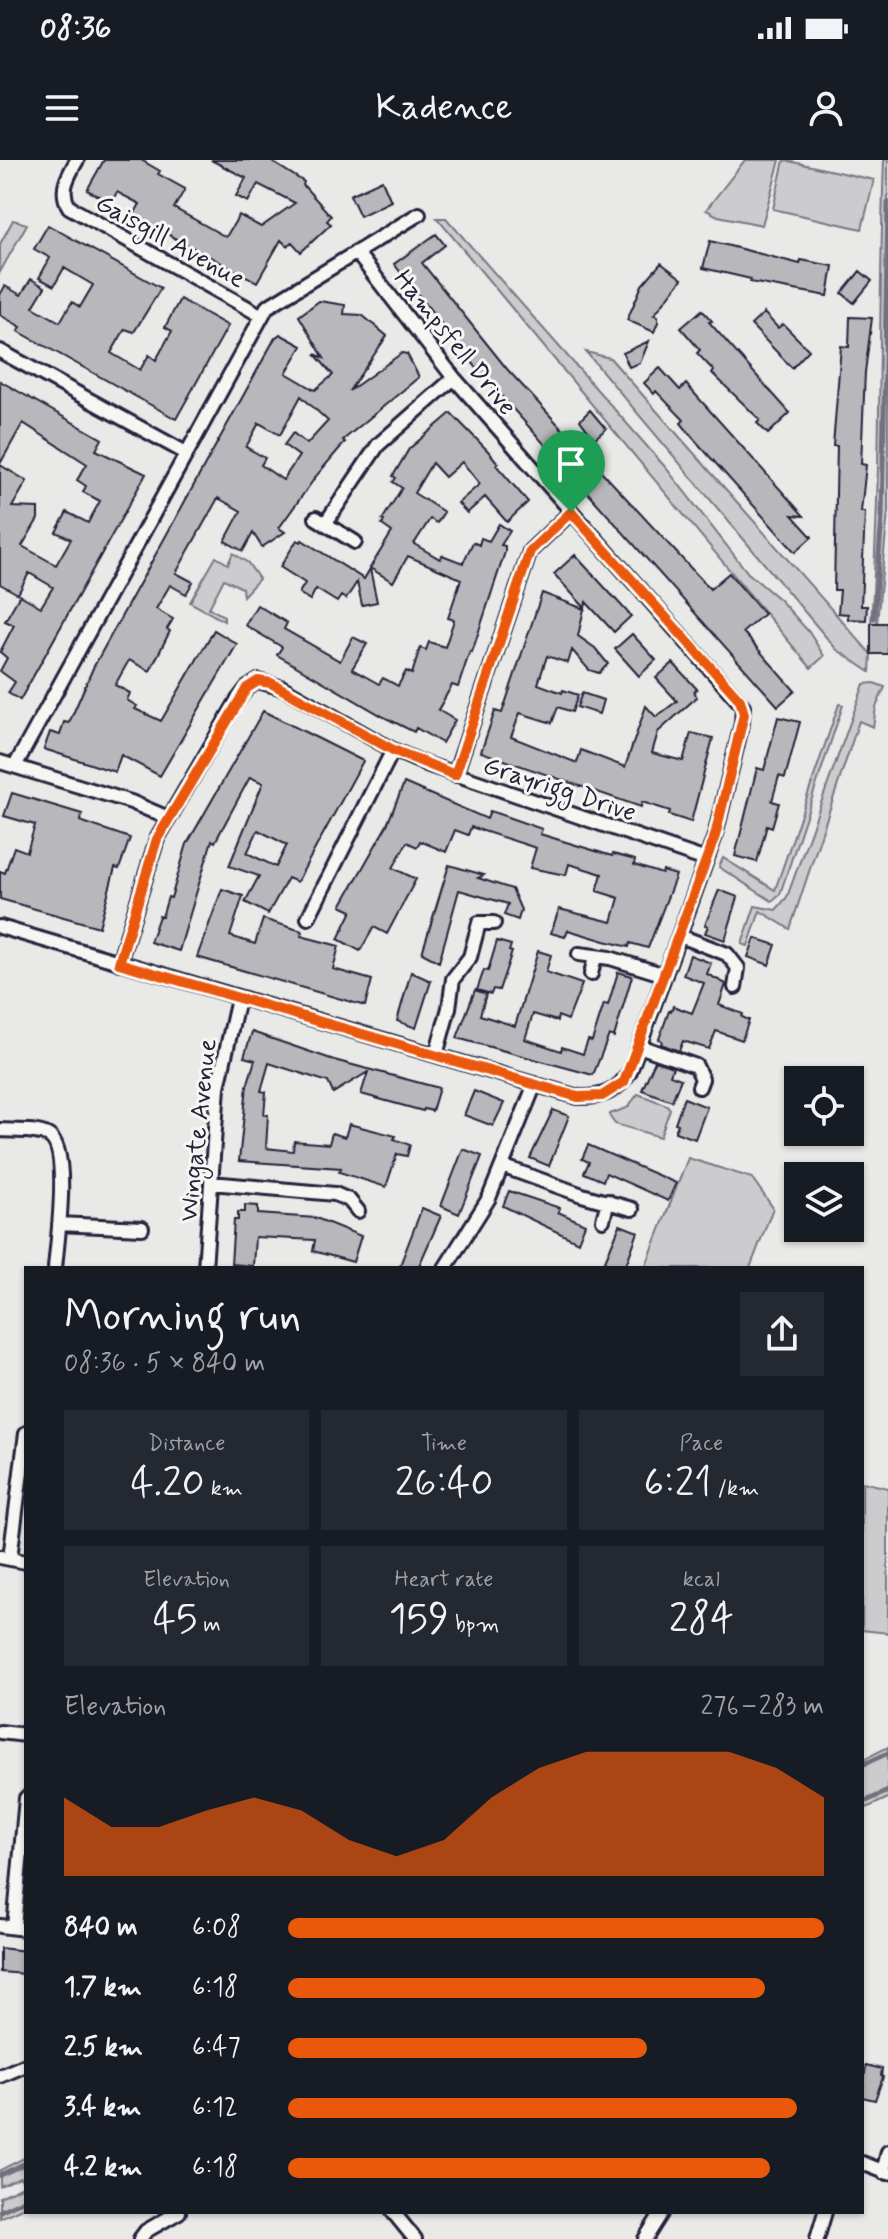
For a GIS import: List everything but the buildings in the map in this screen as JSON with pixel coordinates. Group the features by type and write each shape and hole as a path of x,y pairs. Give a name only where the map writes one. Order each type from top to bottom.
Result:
{"street":[{"name":"Gaisgill Avenue","path":"77,160 59,199 78,214 262,316"},
{"path":"15,766 262,316 273,301 419,214"},
{"name":"Hampsfell Drive","path":"356,252 454,378 743,706 736,752 706,860 624,1082 602,1096 587,1097 535,1084"},
{"path":"0,351 186,453"},
{"path":"355,542 321,521 386,435 454,378"},
{"path":"455,775 530,551 571,512"},
{"name":"Grayrigg Drive","path":"119,963 153,849 168,818 237,701 247,688 258,681 283,688 393,750 455,775 706,860"},
{"path":"308,918 393,750"},
{"path":"0,762 131,802 168,818"},
{"path":"465,915 479,923 494,923"},
{"path":"436,1055 447,1020 453,979 470,957 479,923"},
{"path":"0,927 535,1084 482,1209 446,1266"},
{"path":"680,936 727,954 738,968 735,987"},
{"path":"579,954 610,958 665,975"},
{"path":"591,974 595,957"},
{"name":"Wingate Avenue","path":"205,1266 221,1063 238,999"},
{"path":"639,1046 696,1066 702,1079 699,1087"},
{"path":"0,1130 47,1134 57,1143 59,1224 55,1266"},
{"path":"502,1166 582,1195 632,1209"},
{"path":"211,1183 335,1194 349,1200 358,1211"},
{"path":"603,1220 608,1201"},
{"path":"59,1224 142,1228"},
{"path":"5,1558 24,1445"},
{"path":"0,1732 24,1735"},
{"path":"0,1926 19,1928 24,1835"},
{"path":"0,2076 24,2066"},
{"path":"864,2164 886,2172 888,2152"},
{"path":"140,2239 146,2231 176,2214"},
{"path":"395,2214 415,2239"},
{"path":"645,2239 661,2214"},
{"path":"817,2239 824,2214"}],"shaded area":[{"path":"745,160 780,160 762,225 718,216 706,210"},
{"path":"784,160 874,180 862,229 773,209"},
{"path":"884,160 888,160 888,512 877,623 871,623 877,507"},
{"path":"437,218 446,218 666,468 748,573 780,600 809,632 824,656 811,668"},
{"path":"13,220 27,224 0,272 0,244"},
{"path":"586,352 610,358 871,654 870,672 836,649"},
{"path":"233,553 248,563 259,579 243,596 242,588 224,579 209,608 224,616 224,621 190,602 216,557 228,564"},
{"path":"874,683 885,687 876,707 873,727 859,721 790,929 760,911 748,946 742,944 755,906 776,910 787,897 864,684"},
{"path":"839,704 843,705 780,894 772,901 719,867 723,858 775,890"},
{"path":"638,1094 670,1109 660,1137 615,1124 610,1117 610,1114 627,1108"},
{"path":"688,1158 752,1178 773,1208 751,1266 646,1266"},
{"path":"864,1482 888,1488 888,1633 864,1630"},
{"path":"888,1747 888,1798 864,1809 864,1759"},
{"path":"24,2158 24,2183 20,2177 0,2186 0,2170"},
{"path":"24,2185 24,2207 0,2218 0,2197"}],"waterway":[{"path":"874,618 882,517 888,202"},
{"path":"864,1764 888,1753"},
{"path":"864,1802 888,1791"},
{"path":"0,2175 24,2164"},
{"path":"0,2211 24,2200"}],"route":[{"path":"571,512 740,700 744,714 715,836 624,1082 602,1096 578,1097 119,963 157,839 247,688 258,681 283,688 393,750 455,775 530,551 571,512"}]}
